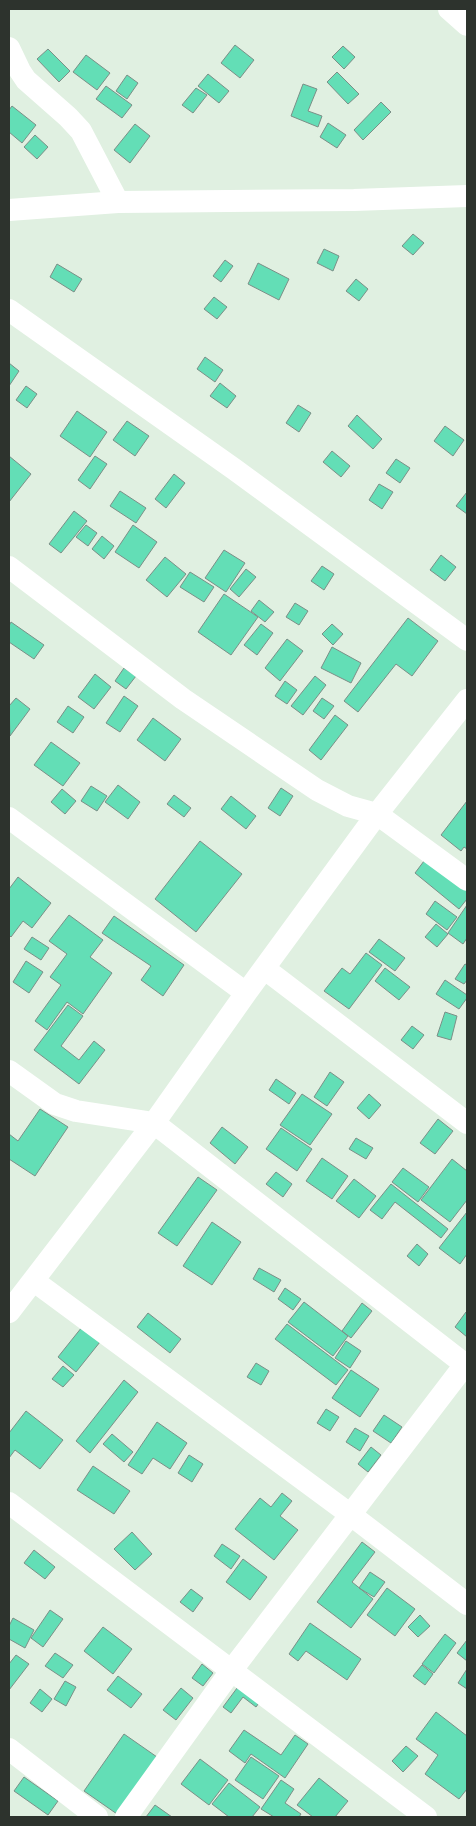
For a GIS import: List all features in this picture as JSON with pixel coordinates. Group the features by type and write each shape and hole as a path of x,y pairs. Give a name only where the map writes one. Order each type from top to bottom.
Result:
{"street":[{"path":"449,9 467,25"},
{"path":"9,48 26,80 81,131 118,202"},
{"path":"9,210 118,202 354,200 467,196"},
{"path":"9,310 234,469 467,640"},
{"path":"9,567 183,699 317,790 348,806 378,814 467,880"},
{"path":"9,1311 154,1124 246,993 378,814 467,700"},
{"path":"9,818 246,993"},
{"path":"264,969 467,1123"},
{"path":"9,1071 55,1104 76,1111 154,1124 467,1364 232,1670 126,1817"},
{"path":"34,1280 351,1515 467,1604"},
{"path":"9,1502 426,1817"},
{"path":"9,1749 97,1817"}],"building":[{"path":"235,45 254,60 240,78 221,63"},
{"path":"343,46 355,57 344,69 332,57"},
{"path":"48,49 70,71 59,82 37,59"},
{"path":"86,55 110,73 97,90 73,72"},
{"path":"337,72 359,94 348,104 327,82"},
{"path":"208,74 229,91 219,103 198,86"},
{"path":"127,75 138,83 127,99 116,91"},
{"path":"303,84 317,89 308,111 322,116 318,127 291,116"},
{"path":"106,86 132,105 122,118 96,99"},
{"path":"196,88 207,95 193,113 182,105"},
{"path":"381,102 391,112 363,140 354,130"},
{"path":"12,106 36,125 22,143 9,132 9,110"},
{"path":"328,123 346,135 337,148 320,137"},
{"path":"135,124 150,136 130,163 114,150"},
{"path":"35,135 48,147 37,159 24,147"},
{"path":"413,234 424,243 413,255 402,246"},
{"path":"324,249 339,256 333,271 317,263"},
{"path":"225,260 233,266 221,282 213,276"},
{"path":"258,263 289,279 279,300 248,284"},
{"path":"57,264 82,279 74,292 50,277"},
{"path":"356,279 368,289 359,301 346,291"},
{"path":"214,297 227,307 217,319 204,309"},
{"path":"205,357 223,370 215,382 197,369"},
{"path":"9,363 19,371 9,386"},
{"path":"220,383 236,396 227,408 210,396"},
{"path":"26,386 37,394 27,408 16,400"},
{"path":"298,405 311,413 299,432 286,423"},
{"path":"77,411 107,432 90,457 60,436"},
{"path":"357,415 382,439 373,449 348,426"},
{"path":"127,421 149,436 135,456 113,440"},
{"path":"445,426 464,440 453,456 434,441"},
{"path":"332,451 350,466 341,477 323,462"},
{"path":"9,456 31,474 9,502"},
{"path":"95,456 107,464 90,489 78,480"},
{"path":"396,459 410,468 400,483 386,473"},
{"path":"174,474 185,483 166,508 155,499"},
{"path":"379,484 393,492 382,509 369,500"},
{"path":"120,491 146,508 136,523 110,506"},
{"path":"467,492 467,514 456,506"},
{"path":"74,511 87,521 61,553 49,544"},
{"path":"86,525 97,533 88,546 76,537"},
{"path":"133,525 157,542 139,568 115,552"},
{"path":"102,536 114,546 104,559 92,549"},
{"path":"224,550 245,563 226,592 205,578"},
{"path":"441,555 456,567 445,581 430,570"},
{"path":"165,557 186,574 167,597 146,580"},
{"path":"322,566 334,574 324,590 311,581"},
{"path":"246,569 256,577 239,597 230,589"},
{"path":"190,572 214,587 204,602 180,587"},
{"path":"224,594 258,617 231,655 198,632"},
{"path":"259,600 274,612 265,622 251,611"},
{"path":"295,603 308,611 299,625 286,617"},
{"path":"408,618 438,641 412,676 396,664 358,712 344,701"},
{"path":"11,622 44,645 34,659 9,642 9,626"},
{"path":"261,624 273,633 257,655 244,645"},
{"path":"332,624 343,634 333,645 322,634"},
{"path":"287,639 303,651 280,681 265,668"},
{"path":"332,647 361,663 351,683 321,668"},
{"path":"124,668 136,676 126,689 115,681"},
{"path":"95,674 111,687 94,709 78,697"},
{"path":"315,676 326,685 303,715 291,706"},
{"path":"285,681 297,690 287,704 275,696"},
{"path":"124,696 138,706 120,732 106,723"},
{"path":"16,698 30,709 10,736 9,706"},
{"path":"322,698 334,706 324,719 313,711"},
{"path":"68,706 84,717 73,733 57,722"},
{"path":"335,715 348,725 321,760 309,750"},
{"path":"153,718 181,739 165,761 137,740"},
{"path":"51,742 80,763 63,786 34,765"},
{"path":"118,785 140,802 128,819 105,802"},
{"path":"91,786 107,796 97,811 81,801"},
{"path":"281,788 293,796 280,816 268,808"},
{"path":"62,789 76,801 65,814 51,802"},
{"path":"174,795 191,808 184,817 167,804"},
{"path":"231,796 256,816 246,829 221,809"},
{"path":"467,801 467,849 464,847 461,851 441,835"},
{"path":"200,841 242,874 196,932 155,899"},
{"path":"427,857 467,889 467,899 459,909 415,873"},
{"path":"18,877 51,903 32,928 23,921 11,937 9,935 9,889"},
{"path":"435,901 457,917 447,930 426,914"},
{"path":"467,905 467,938 463,944 448,933"},
{"path":"69,915 103,940 90,957 112,973 83,1014 67,1002 47,1030 35,1021 61,985 50,977 67,954 49,941"},
{"path":"114,916 184,965 163,996 141,980 151,966 102,933"},
{"path":"436,924 448,934 437,947 425,937"},
{"path":"32,937 49,948 41,960 24,949"},
{"path":"379,939 405,958 395,971 369,952"},
{"path":"366,953 382,965 349,1009 324,991 342,968 350,974"},
{"path":"26,961 43,972 29,993 13,982"},
{"path":"465,964 467,965 467,980 464,984 455,979"},
{"path":"385,968 410,987 399,1000 375,981"},
{"path":"445,980 467,995 459,1009 436,994"},
{"path":"68,1005 83,1016 61,1046 79,1060 94,1041 105,1050 79,1084 34,1050"},
{"path":"445,1012 457,1016 451,1040 437,1036"},
{"path":"412,1026 424,1035 413,1049 401,1040"},
{"path":"330,1072 344,1082 327,1106 314,1097"},
{"path":"276,1079 296,1093 289,1104 269,1090"},
{"path":"302,1094 332,1114 310,1145 280,1125"},
{"path":"369,1094 381,1105 369,1119 357,1108"},
{"path":"40,1109 68,1127 35,1176 9,1159 9,1134 18,1141"},
{"path":"438,1119 453,1131 435,1154 420,1143"},
{"path":"222,1127 248,1147 235,1164 210,1143"},
{"path":"281,1128 312,1149 297,1171 266,1149"},
{"path":"356,1138 373,1148 366,1159 349,1149"},
{"path":"322,1158 348,1176 332,1199 306,1181"},
{"path":"452,1159 467,1171 467,1200 450,1222 421,1200"},
{"path":"403,1168 429,1187 418,1202 392,1182"},
{"path":"276,1172 292,1184 283,1197 266,1184"},
{"path":"198,1177 217,1190 177,1246 158,1233"},
{"path":"354,1179 376,1196 359,1218 336,1201"},
{"path":"391,1184 448,1229 441,1238 395,1202 382,1219 370,1210"},
{"path":"467,1212 467,1254 460,1264 439,1248"},
{"path":"212,1222 241,1242 212,1285 183,1266"},
{"path":"417,1244 428,1254 419,1266 407,1256"},
{"path":"259,1268 281,1280 274,1292 253,1279"},
{"path":"285,1288 301,1299 293,1310 278,1299"},
{"path":"304,1302 348,1336 333,1356 288,1322"},
{"path":"362,1303 372,1311 351,1338 342,1331"},
{"path":"148,1313 181,1339 170,1353 137,1327"},
{"path":"467,1313 467,1337 455,1327"},
{"path":"287,1324 348,1370 336,1385 275,1339"},
{"path":"82,1327 100,1342 76,1372 58,1357"},
{"path":"346,1341 361,1351 350,1368 335,1358"},
{"path":"256,1363 269,1371 261,1385 247,1377"},
{"path":"63,1366 74,1375 63,1387 52,1379"},
{"path":"351,1370 379,1389 360,1417 332,1398"},
{"path":"124,1380 138,1392 90,1453 76,1441"},
{"path":"326,1409 339,1417 330,1431 317,1423"},
{"path":"26,1411 63,1440 40,1469 15,1450 9,1458 9,1433"},
{"path":"384,1415 402,1427 391,1443 373,1431"},
{"path":"157,1422 187,1443 170,1469 153,1458 142,1474 128,1465"},
{"path":"355,1428 369,1436 360,1451 346,1442"},
{"path":"112,1434 133,1452 124,1462 103,1444"},
{"path":"371,1447 381,1455 368,1472 358,1464"},
{"path":"189,1455 203,1464 192,1482 178,1473"},
{"path":"93,1466 130,1491 114,1514 77,1490"},
{"path":"282,1493 292,1501 280,1516 298,1530 274,1560 235,1529 260,1498 271,1507"},
{"path":"132,1532 152,1554 135,1570 114,1549"},
{"path":"362,1542 375,1552 352,1582 373,1599 351,1628 317,1602"},
{"path":"222,1544 240,1556 231,1569 214,1556"},
{"path":"34,1550 55,1567 45,1579 24,1563"},
{"path":"243,1559 267,1577 250,1600 226,1582"},
{"path":"370,1572 385,1582 374,1597 359,1588"},
{"path":"387,1588 415,1609 395,1636 367,1615"},
{"path":"191,1589 203,1598 193,1612 180,1602"},
{"path":"50,1610 63,1619 43,1647 31,1638"},
{"path":"420,1615 430,1626 418,1637 408,1627"},
{"path":"13,1618 34,1630 25,1648 9,1639 9,1626"},
{"path":"310,1623 361,1659 347,1680 306,1651 298,1661 289,1654"},
{"path":"103,1627 132,1649 113,1674 84,1651"},
{"path":"445,1634 456,1643 434,1673 422,1664"},
{"path":"467,1640 467,1661 457,1653"},
{"path":"55,1653 73,1665 63,1678 45,1666"},
{"path":"16,1655 29,1664 9,1690 9,1664"},
{"path":"202,1664 213,1673 203,1686 192,1678"},
{"path":"422,1665 433,1674 425,1685 413,1676"},
{"path":"467,1669 467,1689 458,1683"},
{"path":"118,1676 142,1694 131,1708 107,1690"},
{"path":"243,1680 264,1696 256,1707 243,1697 231,1713 223,1707"},
{"path":"65,1681 76,1687 66,1706 54,1699"},
{"path":"181,1688 193,1698 176,1720 163,1710"},
{"path":"40,1689 52,1699 42,1712 30,1703"},
{"path":"436,1712 467,1736 467,1789 459,1799 425,1774 438,1755 416,1739"},
{"path":"244,1730 281,1755 295,1735 308,1744 285,1778 251,1754 245,1763 229,1751"},
{"path":"124,1734 157,1757 117,1814 84,1791"},
{"path":"406,1746 418,1756 403,1772 392,1761"},
{"path":"251,1757 279,1776 263,1799 235,1780"},
{"path":"200,1759 228,1780 209,1805 181,1784"},
{"path":"24,1777 58,1801 48,1815 14,1791"},
{"path":"319,1778 348,1801 335,1817 313,1817 297,1805"},
{"path":"281,1780 294,1789 285,1803 301,1814 299,1817 274,1817 261,1809"},
{"path":"229,1783 260,1807 252,1817 229,1817 212,1804"},
{"path":"155,1805 172,1817 146,1817"}]}
